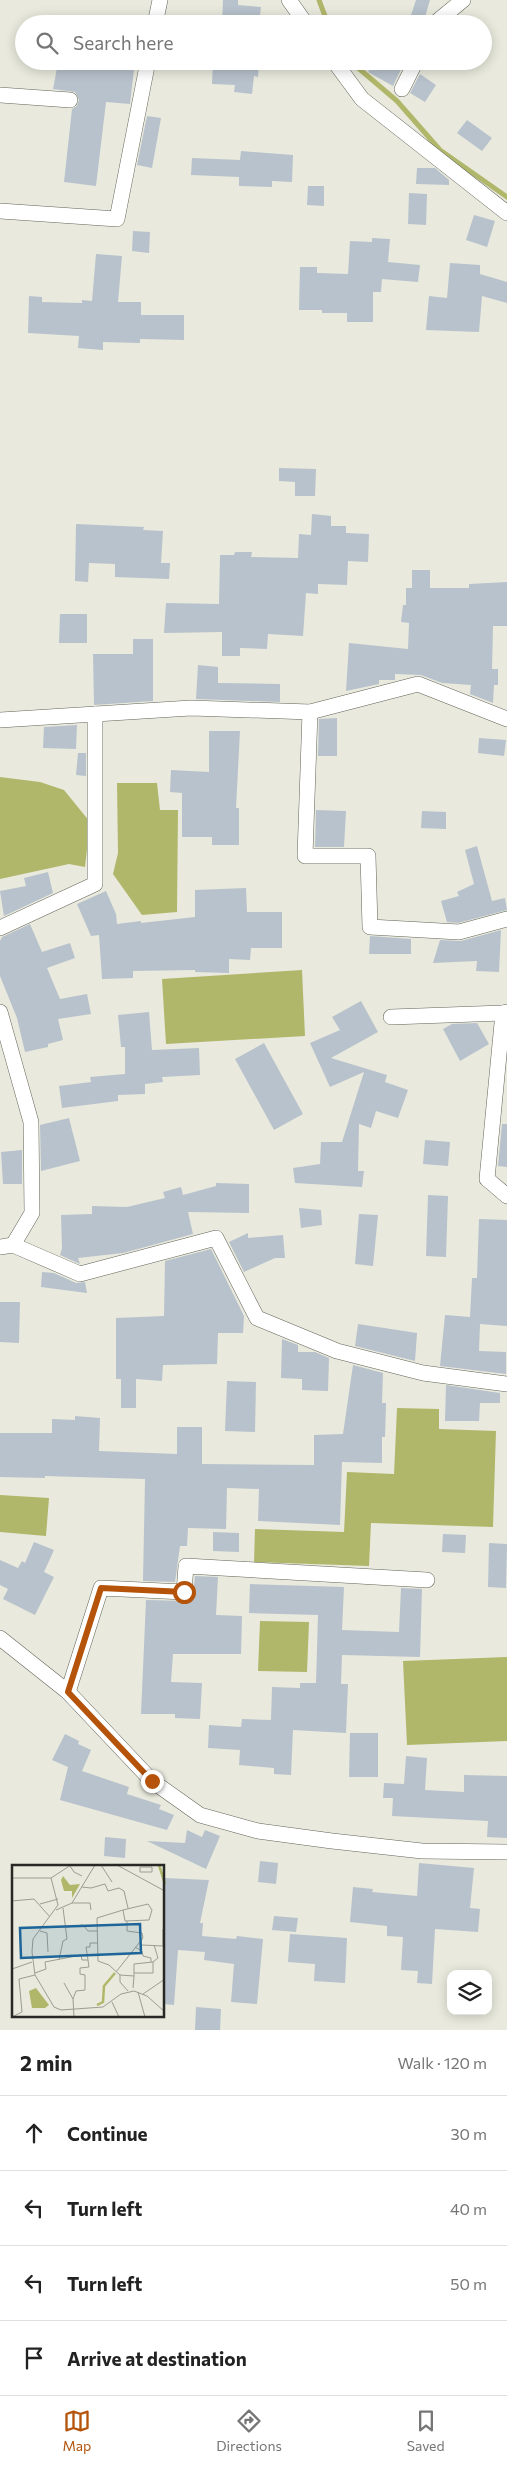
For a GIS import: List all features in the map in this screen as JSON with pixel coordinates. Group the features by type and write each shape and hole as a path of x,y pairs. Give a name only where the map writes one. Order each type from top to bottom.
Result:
{"street":[{"path":"157,15 160,0"},
{"path":"289,0 300,15"},
{"path":"445,15 463,0"},
{"path":"0,211 117,219 146,70"},
{"path":"341,70 362,99 507,213"},
{"path":"402,89 412,70"},
{"path":"0,95 70,100"},
{"path":"0,720 191,708 310,712 418,684 507,719"},
{"path":"310,712 305,856 368,856 370,927 458,932 507,919"},
{"path":"0,928 95,884 95,714"},
{"path":"0,1012 31,1122 32,1213 6,1246 80,1274 216,1238 257,1318 337,1351 423,1373 507,1384"},
{"path":"391,1017 505,1012 487,1179 507,1196"},
{"path":"68,1692 101,1588 184,1592 186,1566 427,1580"},
{"path":"0,1638 68,1692 152,1781 200,1815 258,1832 323,1840 422,1851 507,1852"}],"shaded area":[{"path":"0,777 40,782 64,790 90,822 85,867 69,864 0,879"},
{"path":"117,783 157,783 160,810 178,810 177,912 142,915 113,874 118,853"},
{"path":"302,970 305,1036 166,1044 162,979"},
{"path":"397,1408 439,1409 439,1429 496,1431 493,1527 371,1523 369,1566 254,1562 255,1529 344,1532 347,1472 394,1474"},
{"path":"0,1495 49,1498 46,1536 0,1532"},
{"path":"260,1621 309,1622 307,1672 258,1671"},
{"path":"507,1657 507,1741 407,1745 403,1661"}],"building":[{"path":"223,0 238,0 238,5 261,7 260,15 222,15"},
{"path":"416,0 430,0 426,15 411,15"},
{"path":"57,70 134,70 130,104 106,102 96,186 64,182 72,109 77,106 79,100 75,92 53,89"},
{"path":"213,70 258,70 258,77 254,76 252,94 234,92 235,85 212,84"},
{"path":"369,70 401,70 393,86 368,72"},
{"path":"420,74 436,85 425,102 410,93"},
{"path":"147,116 161,118 152,168 137,165"},
{"path":"467,120 492,138 482,151 457,133"},
{"path":"241,151 293,155 292,182 272,181 272,187 239,186 239,177 191,175 192,158 240,160"},
{"path":"417,168 435,168 449,180 449,185 416,184"},
{"path":"308,186 324,186 324,206 307,205"},
{"path":"409,193 427,194 426,225 408,224"},
{"path":"474,215 495,221 487,247 466,240"},
{"path":"133,231 150,232 149,253 132,251"},
{"path":"372,238 390,239 388,262 420,265 418,282 382,279 381,292 373,292 373,322 347,322 347,313 322,313 322,310 299,310 300,267 317,267 317,273 348,274 350,241 372,242"},
{"path":"96,254 122,256 118,302 141,302 141,315 184,315 184,340 140,339 140,343 103,342 103,350 78,348 79,336 28,333 29,296 42,297 42,302 82,303 82,300 92,301"},
{"path":"450,263 480,265 480,274 507,282 507,303 482,296 479,332 426,330 429,296 447,298"},
{"path":"279,468 316,469 315,496 295,496 295,482 279,481"},
{"path":"312,514 331,516 331,526 346,526 346,533 369,534 368,562 348,561 347,585 318,584 318,594 306,593 303,636 268,634 267,649 240,648 240,656 222,656 222,632 164,633 166,603 219,604 220,555 234,555 235,552 252,552 251,557 298,558 299,534 311,535"},
{"path":"76,524 144,527 143,530 163,531 161,563 170,563 169,579 115,577 115,564 89,563 88,582 75,581"},
{"path":"412,570 430,570 430,588 469,588 469,584 507,582 507,626 493,626 492,669 498,669 498,685 494,685 493,703 470,694 471,685 442,683 421,675 395,674 395,680 379,680 379,684 346,691 349,643 408,649 409,623 401,622 403,605 406,605 406,588 412,588"},
{"path":"60,614 87,614 87,643 59,643"},
{"path":"133,639 153,639 153,701 94,705 93,654 133,654"},
{"path":"198,665 218,667 218,683 280,684 280,702 196,699"},
{"path":"337,718 337,756 318,756 319,719"},
{"path":"77,725 76,749 43,748 44,727"},
{"path":"209,731 240,731 236,808 239,808 239,845 212,845 212,837 182,837 182,793 170,792 171,770 209,772"},
{"path":"479,738 506,740 504,756 478,753"},
{"path":"78,753 86,753 86,776 76,775"},
{"path":"316,810 346,811 344,847 315,847"},
{"path":"422,811 446,812 446,829 421,828"},
{"path":"477,846 492,901 505,898 507,910 458,923 447,922 441,901 459,896 457,892 474,884 465,850"},
{"path":"48,872 53,893 4,916 0,891 26,886 24,878"},
{"path":"246,888 247,912 282,912 282,948 251,948 250,960 229,959 229,973 195,972 195,970 133,971 133,978 102,979 99,935 91,936 77,904 106,891 116,914 117,924 141,921 141,923 195,917 195,890"},
{"path":"30,924 42,952 70,943 75,958 47,968 60,999 87,994 91,1014 58,1019 63,1040 48,1044 48,1047 25,1052 17,1018 0,976 0,941 2,937"},
{"path":"501,930 499,972 476,971 477,961 433,963 440,940 461,941"},
{"path":"370,936 411,939 411,954 369,954"},
{"path":"361,1001 378,1032 331,1058 387,1075 385,1082 408,1090 398,1118 376,1111 371,1128 359,1124 358,1171 364,1171 362,1187 295,1183 293,1168 320,1164 321,1142 342,1142 364,1072 330,1087 310,1043 340,1030 332,1017"},
{"path":"149,1012 152,1050 199,1048 200,1075 162,1077 163,1082 145,1084 145,1094 118,1095 118,1101 62,1108 59,1086 91,1082 90,1077 125,1074 125,1047 121,1047 118,1015"},
{"path":"477,1023 489,1044 460,1061 443,1029 452,1024"},
{"path":"264,1043 303,1114 274,1130 235,1059"},
{"path":"69,1118 80,1161 41,1171 40,1125"},
{"path":"502,1124 507,1124 507,1167 498,1166"},
{"path":"425,1140 450,1142 448,1166 423,1164"},
{"path":"22,1150 22,1184 3,1184 1,1152"},
{"path":"216,1183 249,1184 249,1213 188,1212 193,1234 123,1253 78,1258 80,1264 60,1255 62,1248 61,1215 92,1214 92,1206 127,1207 165,1198 163,1192 181,1187 183,1195 216,1186"},
{"path":"428,1195 448,1196 446,1257 426,1256"},
{"path":"299,1208 321,1210 322,1225 301,1228"},
{"path":"359,1214 378,1215 373,1266 355,1264"},
{"path":"479,1219 507,1220 507,1326 480,1324 479,1351 506,1352 506,1374 440,1366 445,1315 470,1317 472,1278 477,1278"},
{"path":"248,1233 248,1238 283,1235 285,1258 275,1258 244,1272 229,1242"},
{"path":"211,1249 244,1316 243,1333 218,1333 217,1364 163,1365 162,1381 136,1379 136,1408 121,1408 121,1379 116,1379 116,1318 164,1316 165,1261"},
{"path":"42,1272 54,1273 76,1283 85,1282 87,1293 41,1287"},
{"path":"0,1302 20,1302 19,1343 0,1342"},
{"path":"358,1324 417,1333 415,1361 355,1346"},
{"path":"282,1339 298,1345 298,1352 315,1352 329,1358 328,1391 302,1390 302,1379 281,1378"},
{"path":"353,1365 383,1373 382,1403 386,1403 385,1437 382,1437 382,1463 342,1462 340,1525 258,1521 259,1489 227,1488 226,1529 188,1528 187,1546 180,1546 175,1582 143,1581 145,1479 45,1476 45,1478 0,1477 0,1433 52,1433 52,1419 75,1420 75,1416 100,1418 99,1451 177,1454 177,1427 202,1427 202,1464 314,1465 314,1435 343,1434"},
{"path":"227,1381 256,1382 255,1432 225,1431"},
{"path":"446,1385 500,1393 500,1403 480,1403 479,1421 445,1421"},
{"path":"213,1532 239,1533 239,1552 213,1551"},
{"path":"443,1534 466,1535 465,1553 442,1552"},
{"path":"34,1542 54,1550 44,1572 54,1577 35,1615 3,1599 8,1589 0,1585 0,1560 18,1568 22,1561 25,1563"},
{"path":"489,1543 507,1544 506,1588 488,1587"},
{"path":"195,1576 218,1577 216,1615 242,1616 241,1654 173,1654 171,1682 202,1683 200,1719 175,1718 175,1714 141,1714 146,1600 188,1601 193,1593"},
{"path":"250,1584 344,1587 342,1630 399,1632 401,1588 422,1589 420,1657 342,1655 341,1684 348,1684 346,1733 293,1730 291,1775 274,1774 274,1768 239,1765 240,1750 208,1748 209,1725 241,1727 242,1719 271,1720 272,1687 300,1688 300,1683 316,1683 318,1615 249,1613"},
{"path":"350,1733 378,1733 378,1777 349,1777"},
{"path":"65,1734 79,1741 78,1744 91,1750 82,1771 129,1787 127,1794 161,1805 159,1809 174,1815 167,1830 60,1800 68,1767 52,1760"},
{"path":"406,1756 427,1758 425,1790 464,1792 464,1775 507,1776 507,1838 487,1837 488,1821 392,1816 393,1798 383,1798 384,1783 404,1784"},
{"path":"187,1830 202,1837 205,1830 220,1836 206,1869 147,1841 185,1843"},
{"path":"105,1837 126,1839 125,1858 104,1856"},
{"path":"260,1861 278,1863 276,1884 258,1882"},
{"path":"419,1863 474,1868 470,1908 480,1909 478,1932 435,1929 432,1984 417,1983 418,1971 401,1970 403,1937 387,1936 387,1926 350,1922 353,1887 373,1889 372,1892 417,1896"},
{"path":"165,1878 209,1880 200,1923 203,1923 202,1936 236,1939 237,1936 263,1939 257,2004 231,2002 234,1964 204,1960 205,1952 178,1950 174,2005 165,2004"},
{"path":"274,1916 298,1918 296,1932 272,1930"},
{"path":"290,1934 347,1938 345,1983 314,1981 315,1964 288,1962"},
{"path":"196,2007 221,2009 220,2030 195,2030"}],"waterway":[{"path":"319,0 325,15"},
{"path":"361,70 397,101 440,150 507,197"}],"route":[{"path":"152,1781 68,1692 101,1588 184,1592"}]}
